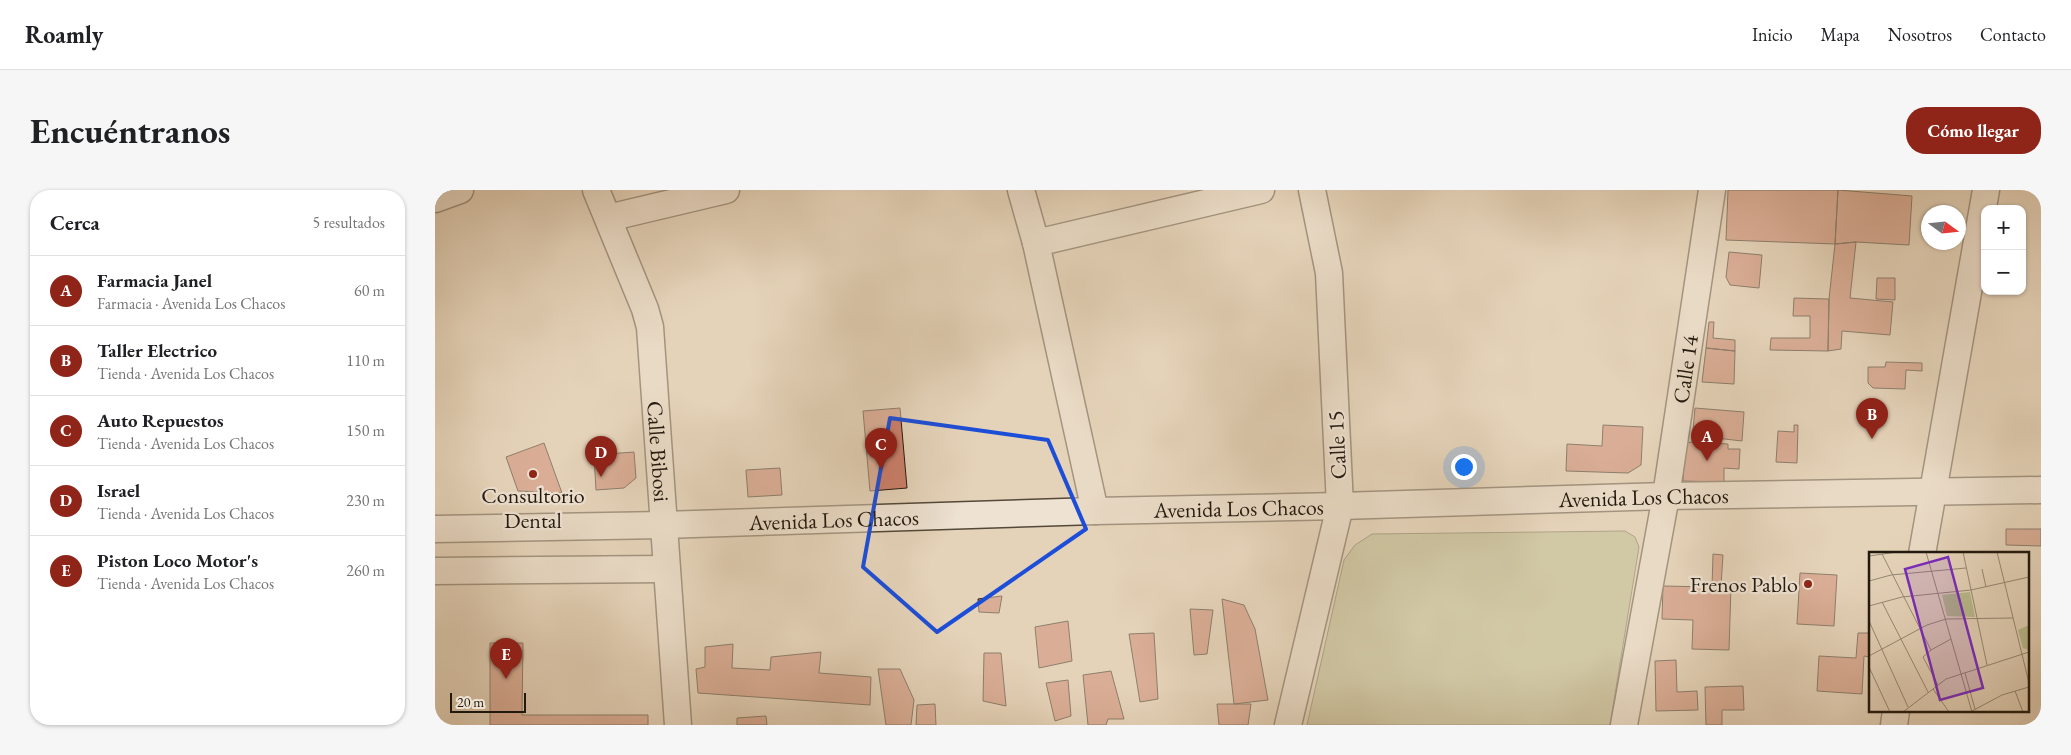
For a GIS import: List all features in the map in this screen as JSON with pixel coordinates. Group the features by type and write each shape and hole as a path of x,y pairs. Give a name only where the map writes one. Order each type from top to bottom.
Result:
{"street":[{"path":"435,199 460,190"},
{"name":"Calle Bibosi","path":"596,190 651,327 678,725"},
{"path":"607,218 726,190"},
{"path":"1021,190 1036,243 1095,511"},
{"path":"1036,243 1261,190"},
{"name":"Calle 15","path":"1288,725 1340,506 1329,273 1313,190"},
{"name":"Calle 14","path":"1624,725 1666,496 1712,190"},
{"path":"1922,552 1986,190"},
{"name":"Avenida Los Chacos","path":"435,529 663,525 1095,511 1666,496 2041,490"},
{"path":"435,571 666,569"},
{"path":"1894,725 1896,712"}],"highlighted area":[{"path":"890,418 1048,440 1086,529 937,632 863,567"}],"green space":[{"path":"1625,531 1635,537 1639,547 1610,725 1307,725 1344,560 1355,545 1372,534"}],"building":[{"path":"1728,190 1838,190 1835,244 1726,240"},
{"path":"1838,190 1912,196 1909,245 1856,242 1835,244"},
{"path":"1856,242 1850,298 1893,302 1890,335 1842,331 1841,349 1828,351 1829,299 1835,244"},
{"path":"1729,252 1762,255 1759,288 1730,285 1726,277"},
{"path":"1877,278 1895,278 1895,300 1876,299"},
{"path":"1794,298 1829,299 1828,351 1770,350 1771,338 1810,338 1810,316 1793,316"},
{"path":"1709,322 1714,322 1713,338 1735,340 1735,351 1706,348"},
{"path":"1706,348 1735,351 1734,384 1702,382"},
{"path":"1886,362 1922,363 1922,371 1906,370 1905,389 1873,388 1868,383 1868,367 1885,367"},
{"path":"900,408 907,488 870,491 863,411"},
{"path":"1695,408 1744,412 1742,441 1707,437 1705,442 1692,441"},
{"path":"1603,425 1643,427 1641,465 1628,473 1566,471 1567,444 1602,446"},
{"path":"1794,425 1798,425 1797,463 1776,462 1778,431 1794,432"},
{"path":"1685,442 1728,444 1728,449 1740,449 1739,469 1724,468 1724,482 1683,481"},
{"name":"Consultorio Dental","path":"544,443 562,493 518,491 506,457"},
{"path":"634,452 636,478 624,488 596,490 594,455"},
{"path":"780,468 782,495 748,497 746,470"},
{"path":"2006,529 2041,529 2041,546 2006,545"},
{"path":"1713,554 1723,555 1721,585 1731,586 1729,650 1692,649 1693,620 1662,619 1663,586 1712,587"},
{"path":"1800,573 1837,575 1834,626 1797,624"},
{"path":"1002,596 999,613 979,612 978,599"},
{"path":"1222,599 1244,605 1255,629 1268,700 1234,704"},
{"path":"1190,609 1213,610 1207,654 1194,655"},
{"path":"1068,621 1072,661 1039,668 1035,627"},
{"path":"1154,633 1158,699 1140,702 1129,634"},
{"path":"1858,633 1869,633 1869,657 1864,656 1862,694 1817,691 1819,656 1856,658"},
{"path":"490,643 523,643 522,715 648,715 648,725 490,725"},
{"path":"733,644 732,668 770,670 771,657 821,652 819,673 871,677 870,705 698,693 696,669 705,667 705,647"},
{"path":"984,653 1001,653 1006,706 983,701"},
{"path":"1676,660 1677,692 1697,691 1698,710 1656,711 1655,661"},
{"path":"878,669 900,669 914,700 911,725 886,725"},
{"path":"1111,671 1124,719 1108,719 1106,725 1088,725 1083,675"},
{"path":"1068,680 1071,716 1055,721 1046,683"},
{"path":"1743,686 1744,710 1722,710 1722,725 1706,725 1705,687"},
{"path":"935,704 936,725 916,725 917,705"},
{"path":"1217,704 1251,704 1248,725 1219,725"},
{"path":"766,716 767,725 737,725 737,718"}],"place":[{"name":"Taller Electrico","path":"1872,439"},
{"name":"Farmacia Janel","path":"1707,461"},
{"name":"Auto Repuestos","path":"881,469"},
{"name":"Consultorio Dental","path":"533,474"},
{"name":"Israel","path":"601,477"},
{"name":"Frenos Pablo","path":"1808,584"},
{"name":"Piston Loco Motor's","path":"506,679"}]}
